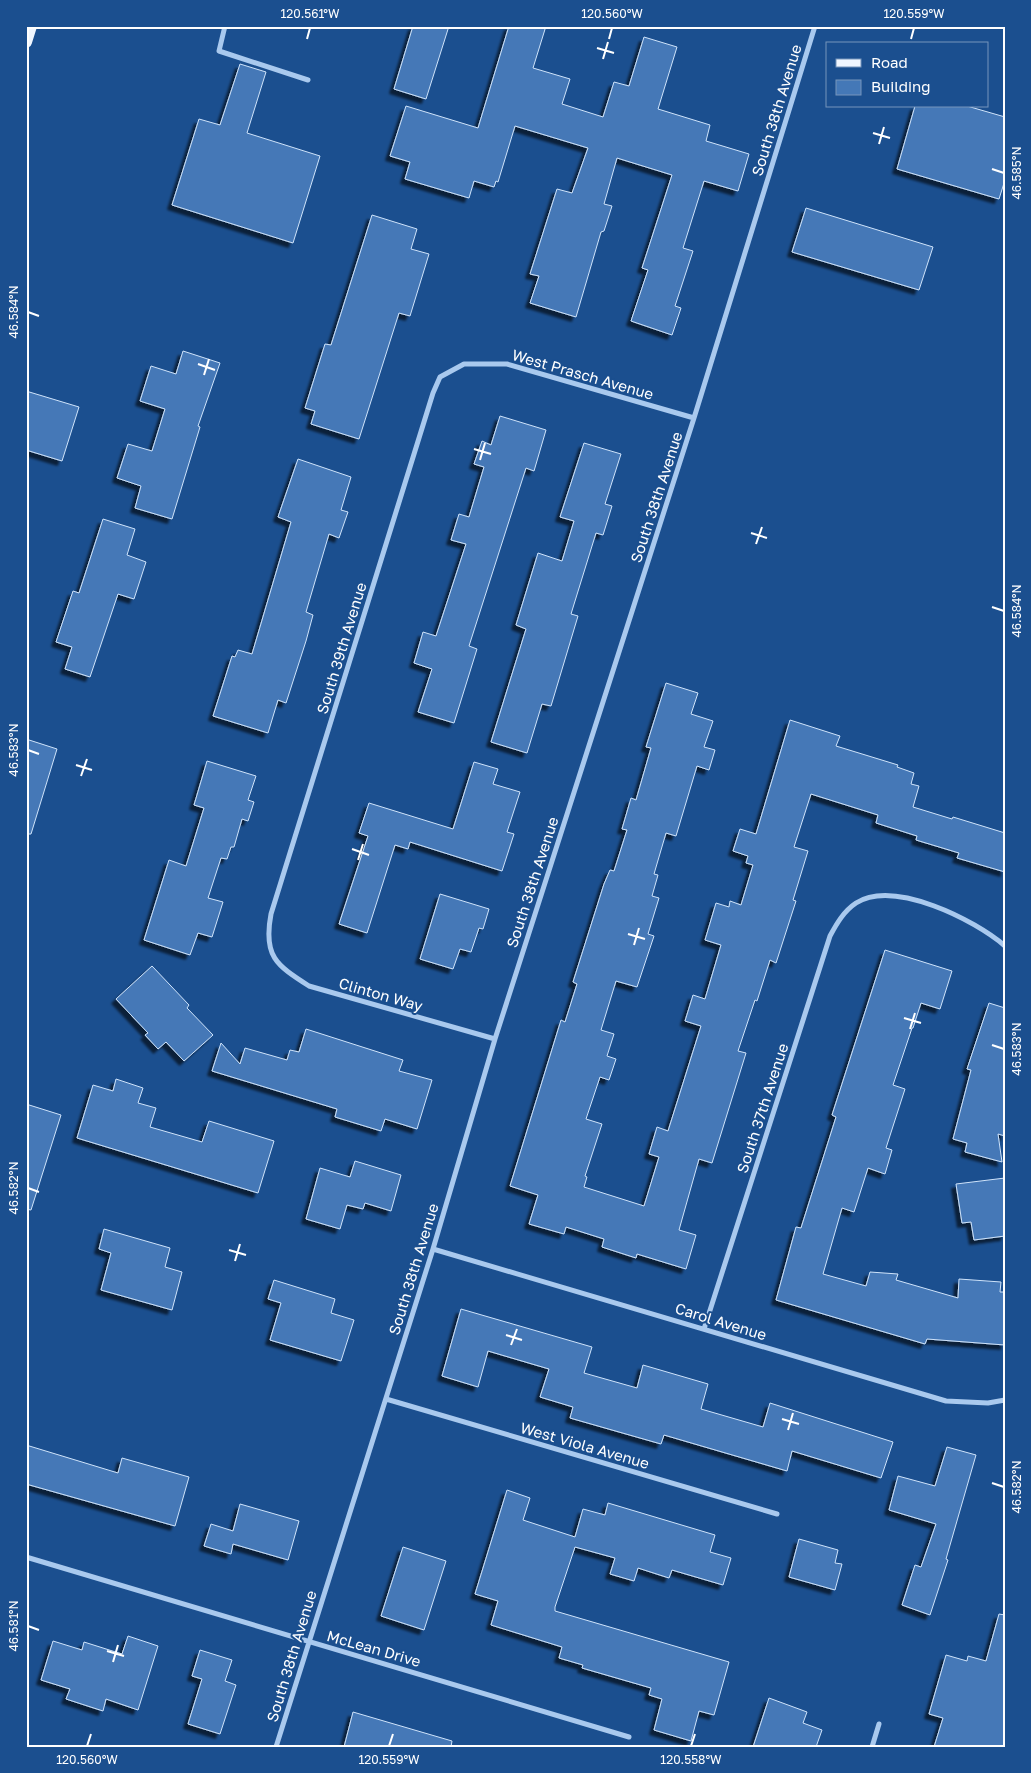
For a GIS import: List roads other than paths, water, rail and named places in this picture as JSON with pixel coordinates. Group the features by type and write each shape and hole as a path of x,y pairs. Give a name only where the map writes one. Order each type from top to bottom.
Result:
{"main road":[{"path":"26,42 31,26"}],"street":[{"path":"225,26 219,51 308,80"},
{"name":"South 38th Avenue","path":"276,1747 433,1249 495,1039 694,418 815,26"},
{"name":"West Prasch Avenue","path":"464,364 506,364 694,418"},
{"name":"South 39th Avenue","path":"271,955 268,931 271,914 433,393 440,377 464,364"},
{"name":"South 37th Avenue","path":"704,1329 830,936 841,916 857,902 882,894 906,897 947,911 992,934 1005,946"},
{"name":"Clinton Way","path":"271,955 284,970 309,986 495,1039"},
{"name":"Carol Avenue","path":"433,1249 946,1401 988,1403 1005,1400"},
{"name":"West Viola Avenue","path":"386,1400 777,1514"},
{"name":"McLean Drive","path":"26,1557 629,1737"},
{"path":"872,1747 879,1724"}]}
